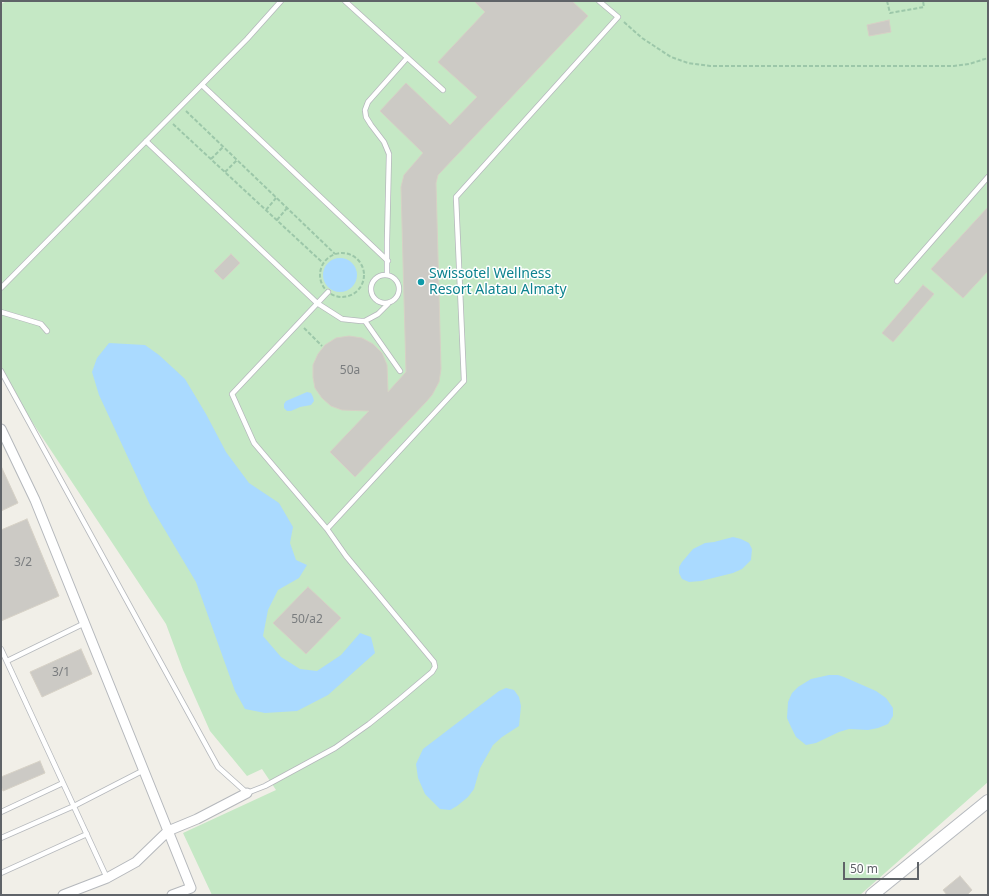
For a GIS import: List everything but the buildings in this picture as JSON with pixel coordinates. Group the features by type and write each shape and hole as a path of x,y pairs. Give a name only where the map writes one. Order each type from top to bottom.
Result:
{"main road":[{"path":"872,895 988,801"}],"street":[{"path":"1,429 35,500 191,888 172,895"},
{"path":"63,895 107,878 136,862 168,831 197,819 247,793"}],"lane":[{"path":"1,288 247,39 281,1"},
{"path":"345,1 443,90"},
{"path":"327,529 464,381 456,202 458,194 618,17 599,1"},
{"path":"387,275 389,154 384,142 366,117 365,110 368,102 408,58"},
{"path":"202,85 388,261"},
{"path":"146,141 317,303 342,320 365,321 378,314 388,304 396,299 400,291 398,283 387,275 375,280 372,284 371,292 379,302 388,304"},
{"path":"897,281 988,177"},
{"path":"1,371 218,767 247,793 272,782 335,748 369,724 400,699 432,672 435,667 434,662 346,556 327,529 254,443 232,394 328,292"},
{"path":"1,312 41,324 47,331"},
{"path":"365,321 400,371"},
{"path":"7,661 85,623"},
{"path":"1,649 107,878"},
{"path":"1,838 74,806 144,770"},
{"path":"1,812 64,784"},
{"path":"1,873 87,834"}],"path":[{"path":"887,1 890,13 924,7 922,1"},
{"path":"618,17 658,50 688,63 710,66 954,66 969,64 988,58"},
{"path":"181,106 335,254"},
{"path":"168,119 323,264"},
{"path":"211,159 223,147"},
{"path":"225,172 237,160"},
{"path":"266,210 276,198"},
{"path":"277,220 287,208"},
{"path":"335,254 348,254 358,260 364,270 363,281 357,291 347,296 336,296 328,292 323,286 321,280 320,274 323,264 327,259 335,254"},
{"path":"299,323 322,346"}],"green space":[{"path":"7,1 988,1 988,782 860,895 212,895 183,833 276,790 262,769 247,776 210,731 183,670 166,624 1,375 1,4"}],"water":[{"path":"337,258 343,258 352,263 356,269 356,281 352,287 343,292 337,292 328,287 323,278 323,272 328,263"},
{"path":"109,343 145,345 159,355 185,379 226,452 249,483 279,503 293,527 290,543 296,560 307,565 299,578 278,590 268,610 263,636 281,657 300,669 317,671 341,655 360,633 371,637 375,653 328,695 297,711 265,713 245,709 235,691 196,582 150,505 99,395 92,372 97,358"},
{"path":"307,392 311,393 313,397 314,401 311,405 300,407 291,411 287,411 284,408 286,401"},
{"path":"733,537 749,543 752,549 751,560 742,569 733,573 701,581 689,582 682,579 679,573 679,567 693,549 705,543"},
{"path":"829,675 844,677 876,691 886,698 893,708 893,716 888,724 868,730 849,729 816,743 806,745 796,737 787,718 788,702 792,693 798,687 811,679"},
{"path":"506,688 514,690 519,697 521,706 519,726 493,745 480,768 474,789 468,797 450,810 440,809 425,794 418,778 416,764 423,749 499,691"}],"place":[{"name":"Swissotel Wellness Resort Alatau Almaty","path":"421,282"}]}
